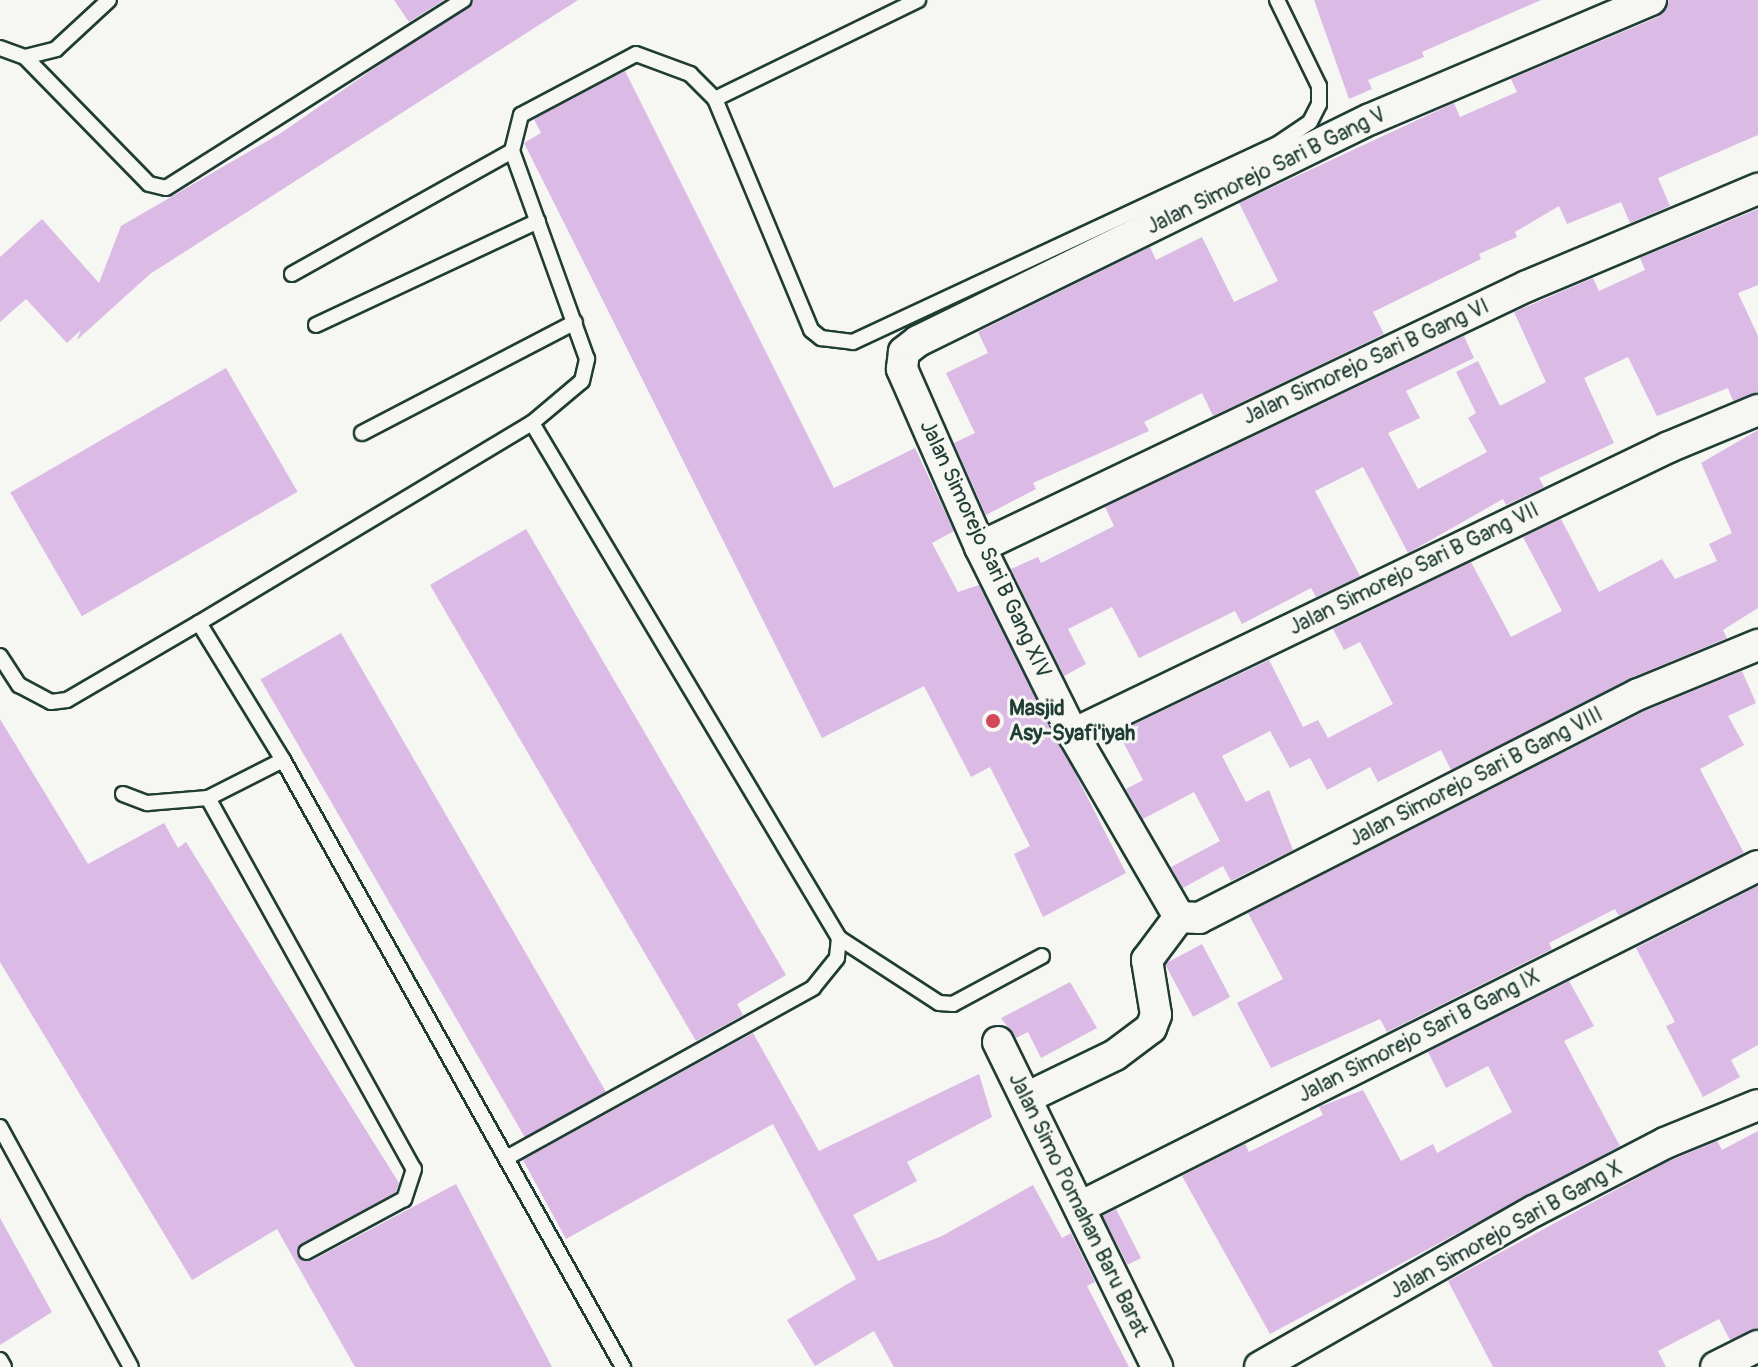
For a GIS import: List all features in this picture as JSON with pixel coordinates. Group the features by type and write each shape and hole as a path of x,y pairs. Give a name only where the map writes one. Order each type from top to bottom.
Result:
{"street":[{"name":"Jalan Simorejo Sari B Gang V","path":"902,369 904,352 918,341 1370,119 1651,0"},
{"name":"Jalan Simorejo Sari B Gang VI","path":"980,547 1527,286 1758,189"},
{"name":"Jalan Simorejo Sari B Gang XIV","path":"902,369 980,547 1073,734 1189,918"},
{"name":"Jalan Simorejo Sari B Gang VII","path":"1073,734 1669,447 1758,410"},
{"name":"Jalan Simorejo Sari B Gang VIII","path":"1189,918 1639,694 1758,645"},
{"name":"Jalan Simorejo Sari B Gang IX","path":"1080,1207 1758,866"},
{"path":"1026,1098 1115,1055 1151,1028 1156,1015 1147,960 1189,918"},
{"name":"Jalan Simo Pomahan Baru Barat","path":"998,1042 1157,1367"},
{"name":"Jalan Simorejo Sari B Gang X","path":"1260,1367 1534,1211 1665,1143 1758,1105"},
{"path":"1716,1367 1758,1346"}],"lane":[{"path":"25,57 69,39 109,0"},
{"path":"0,48 25,57 149,184 166,188 463,0"},
{"path":"715,99 918,0"},
{"path":"0,656 19,685 51,702 67,700 532,423 582,381 587,359 512,151 515,129 534,104 636,54 690,74 715,99 811,330 821,338 853,342 1279,143 1310,122 1319,86 1277,0"},
{"path":"292,274 512,151"},
{"path":"316,325 538,221"},
{"path":"362,433 575,322"},
{"path":"532,423 839,938 939,1003 953,1004 1042,956"},
{"path":"199,623 283,760 623,1367"},
{"path":"123,794 147,803 208,798 283,760"},
{"path":"208,798 414,1169 404,1199 306,1252"},
{"path":"508,1157 813,988 837,958 839,938"},
{"path":"0,1127 131,1367"},
{"path":"0,1360 4,1367"}],"building":[{"path":"394,0 444,0 409,22"},
{"path":"473,0 578,0 150,274 77,340 81,330 67,343 26,299 0,322 0,257 42,219 99,283 121,226 281,133"},
{"path":"1314,0 1541,0 1422,52 1424,57 1368,80 1372,89 1349,99"},
{"path":"1669,0 1758,0 1758,135 1658,178 1670,206 1630,223 1621,202 1567,224 1559,206 1515,232 1517,237 1479,254 1481,259 1373,312 1384,334 1213,416 1202,393 1144,422 1149,431 1033,483 1036,489 986,515 954,443 975,433 946,373 988,353 978,332 1150,247 1156,260 1202,237 1234,302 1278,281 1239,203 1454,103 1460,117 1517,92 1511,79 1658,17"},
{"path":"625,71 834,488 915,448 954,531 932,543 958,592 979,585 1126,873 1043,917 1014,854 1030,846 990,767 971,777 924,686 822,738 524,143 541,133 534,119"},
{"path":"1758,209 1758,285 1738,293 1758,336 1758,392 1733,401 1728,388 1657,416 1628,357 1584,378 1614,443 1539,478 1544,487 1506,505 1503,499 1408,553 1363,467 1315,491 1360,576 1316,597 1311,588 1242,624 1235,611 1139,658 1112,607 1068,629 1086,664 1064,676 1011,569 1038,557 1041,563 1114,526 1105,507 1464,336 1474,358 1406,391 1420,418 1388,433 1418,489 1487,452 1468,418 1476,413 1456,372 1478,361 1500,406 1546,382 1514,312 1593,278 1599,291 1645,270 1640,258"},
{"path":"226,368 298,492 82,616 10,492"},
{"path":"1758,430 1758,608 1723,630 1727,638 1631,678 1451,770 1441,750 1378,782 1370,767 1327,790 1310,758 1290,768 1270,731 1222,756 1246,802 1269,790 1293,850 1231,881 1223,866 1183,888 1171,867 1220,841 1194,792 1143,819 1126,789 1143,780 1118,732 1269,660 1303,727 1318,720 1328,738 1393,704 1360,642 1344,650 1333,629 1471,562 1511,637 1562,611 1523,537 1561,519 1599,592 1662,559 1675,579 1717,561 1709,544 1732,533 1701,463"},
{"path":"526,529 786,975 737,1004 743,1015 696,1041 430,585"},
{"path":"341,633 606,1092 525,1138 260,680"},
{"path":"1742,671 1756,703 1728,716 1744,745 1700,769 1744,853 1619,916 1615,909 1549,943 1552,949 1387,1032 1380,1019 1271,1068 1237,1003 1283,979 1248,913 1647,710"},
{"path":"0,719 88,864 164,823 178,848 186,842 399,1183 396,1192 301,1244 298,1257 311,1261 456,1184 552,1367 355,1367 277,1229 192,1280 0,962"},
{"path":"1758,886 1758,1045 1731,1060 1740,1077 1703,1097 1666,1026 1675,1022 1636,948"},
{"path":"1202,944 1230,997 1193,1017 1165,964"},
{"path":"1569,981 1594,1026 1564,1041 1620,1146 1270,1334 1182,1176 1245,1144 1249,1152 1323,1115 1319,1107 1363,1090 1401,1161 1433,1144 1437,1153 1512,1112 1488,1066 1446,1088 1428,1052"},
{"path":"1070,982 1097,1028 1041,1058 1028,1032 1016,1038 1001,1018"},
{"path":"753,1033 819,1151 979,1074 992,1117 907,1162 917,1181 853,1215 878,1261 942,1236 1033,1185 1062,1238 1071,1233 1095,1282 1087,1286 1129,1367 894,1367 874,1331 815,1366 787,1320 856,1279 773,1124 566,1239 523,1160"},
{"path":"1758,1131 1758,1328 1730,1340 1719,1319 1658,1351 1666,1367 1493,1367 1448,1281 1667,1162 1717,1141 1722,1150"},
{"path":"1116,1209 1141,1258 1128,1265 1103,1216"},
{"path":"0,1218 52,1312 0,1345"}],"place":[{"name":"Masjid Asy-Syafi'iyah","path":"993,721"}]}
